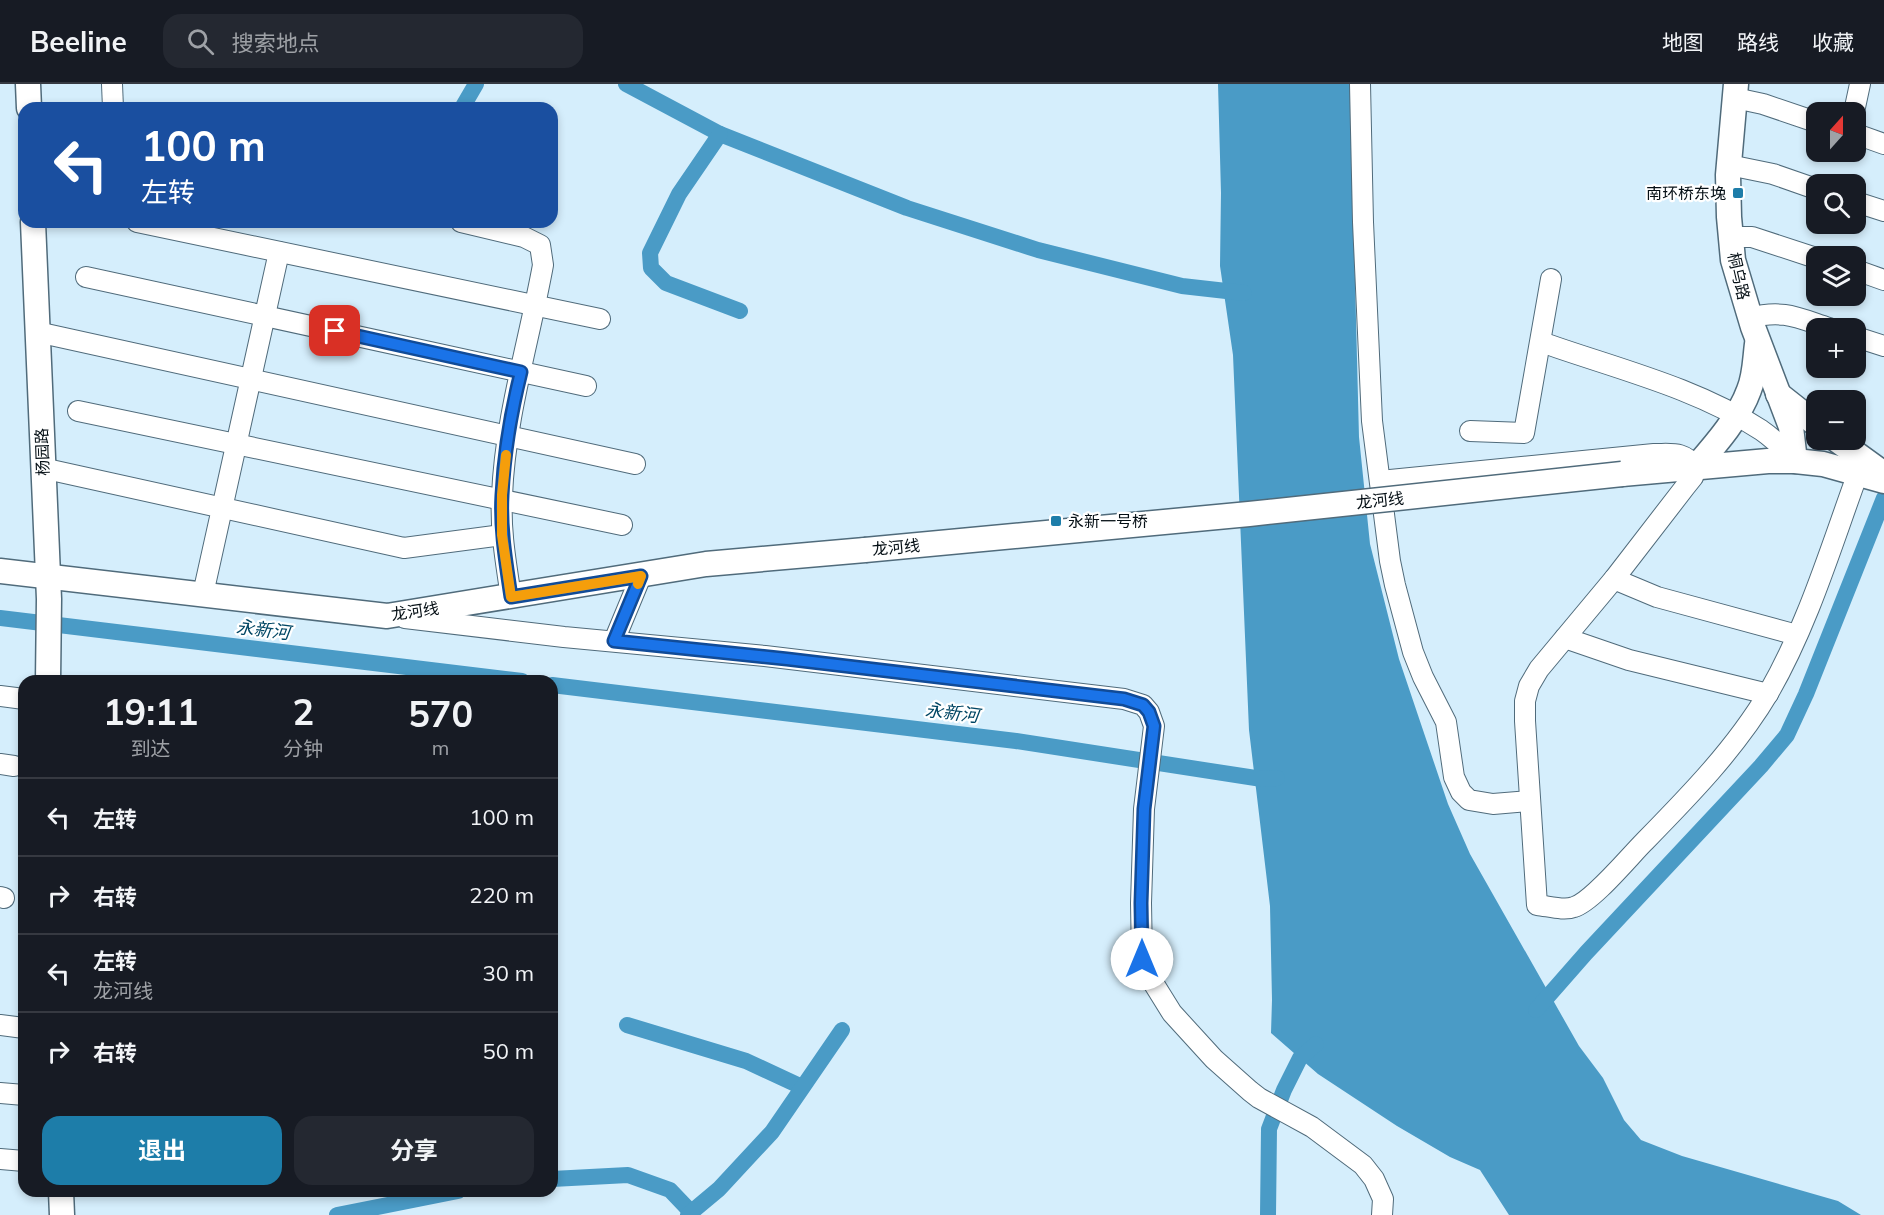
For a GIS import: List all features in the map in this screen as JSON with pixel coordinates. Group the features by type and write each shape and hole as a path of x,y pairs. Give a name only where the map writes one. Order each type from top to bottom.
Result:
{"street":[{"path":"28,84 29,102"},
{"path":"112,84 113,102"},
{"path":"1360,84 1368,364 1372,421 1395,585 1413,652 1446,722 1454,777 1461,792 1469,800 1493,804 1530,801"},
{"path":"1856,102 1860,84"},
{"path":"1736,91 1763,104 1806,119"},
{"name":"桐乌路","path":"1736,91 1729,165 1733,260 1753,328 1791,427 1795,461"},
{"path":"1866,138 1884,144"},
{"path":"1729,165 1773,174 1806,186"},
{"path":"1866,205 1884,211"},
{"name":"杨园路","path":"33,228 48,587 49,670"},
{"path":"166,228 600,319"},
{"path":"486,228 524,237 540,245 543,265 509,436 502,500 502,535 511,597"},
{"path":"1731,237 1752,237 1806,255"},
{"path":"203,594 279,252"},
{"path":"1866,274 1884,280"},
{"path":"86,277 586,386"},
{"path":"1470,431 1524,433 1551,279"},
{"path":"1806,321 1785,314 1768,313 1753,328 1754,368 1749,390 1735,415 1723,434 1696,467 1689,482 1614,579 1539,669 1529,686 1525,701 1538,905 1574,907 1592,895 1682,803 1735,742 1768,694 1875,476 1848,450"},
{"path":"37,332 636,464"},
{"path":"1866,340 1884,346"},
{"path":"1541,342 1684,392 1735,415 1763,431 1795,461"},
{"path":"1777,393 1806,416"},
{"path":"78,411 622,525"},
{"path":"1380,481 1654,454 1674,454 1687,457 1696,467"},
{"name":"龙河线","path":"0,571 48,587 203,594 387,616 706,564 1249,514 1696,467 1795,461 1823,464 1875,476"},
{"path":"42,468 404,548 502,535"},
{"path":"614,641 641,576"},
{"path":"1614,579 1657,597 1797,635"},
{"path":"387,616 777,658 1124,699 1143,705 1149,712 1154,726 1146,797 1141,903 1142,959 1149,976 1172,1013 1214,1059 1259,1098 1294,1116 1363,1165 1374,1179 1383,1199 1382,1215"},
{"path":"1565,638 1629,660 1768,694"},
{"path":"0,696 18,698"},
{"path":"0,1025 18,1027"},
{"path":"0,1093 18,1094"},
{"path":"0,1159 18,1160"},
{"path":"61,1197 62,1215"}],"water":[{"path":"1218,84 1350,84 1359,437 1370,544 1399,659 1448,804 1470,854 1579,1046 1603,1078 1624,1120 1641,1140 1682,1156 1838,1201 1861,1215 1509,1215 1480,1170 1450,1157 1397,1126 1318,1074 1271,1033 1270,906 1249,730 1233,355 1220,266 1221,193"}],"waterway":[{"path":"466,102 476,84"},
{"path":"626,84 720,134 907,208 1038,250 1182,286 1244,293"},
{"path":"720,134 679,194 650,253 651,268 666,283 740,311"},
{"path":"1536,1010 1787,735 1806,694 1884,498"},
{"name":"永新河","path":"0,618 472,675"},
{"name":"永新河","path":"558,686 1016,741 1262,779 1277,778"},
{"path":"627,1025 746,1061 802,1087"},
{"path":"688,1215 719,1189 772,1132 842,1030"},
{"path":"1268,1215 1269,1129 1284,1090 1300,1058 1316,1044"},
{"path":"558,1179 628,1175 670,1190 691,1212"},
{"path":"337,1215 428,1197"}],"slow traffic":[{"path":"506,455 502,495 502,535 511,597 641,576 638,584"}],"place":[{"name":"南环桥东堍","path":"1738,193"},
{"name":"永新一号桥","path":"1056,521"}],"route":[{"path":"335,331 521,372 515,396 502,495 502,535 511,597 641,576 614,641 984,681 1124,699 1143,705 1149,712 1154,726 1144,809 1142,959"}]}
